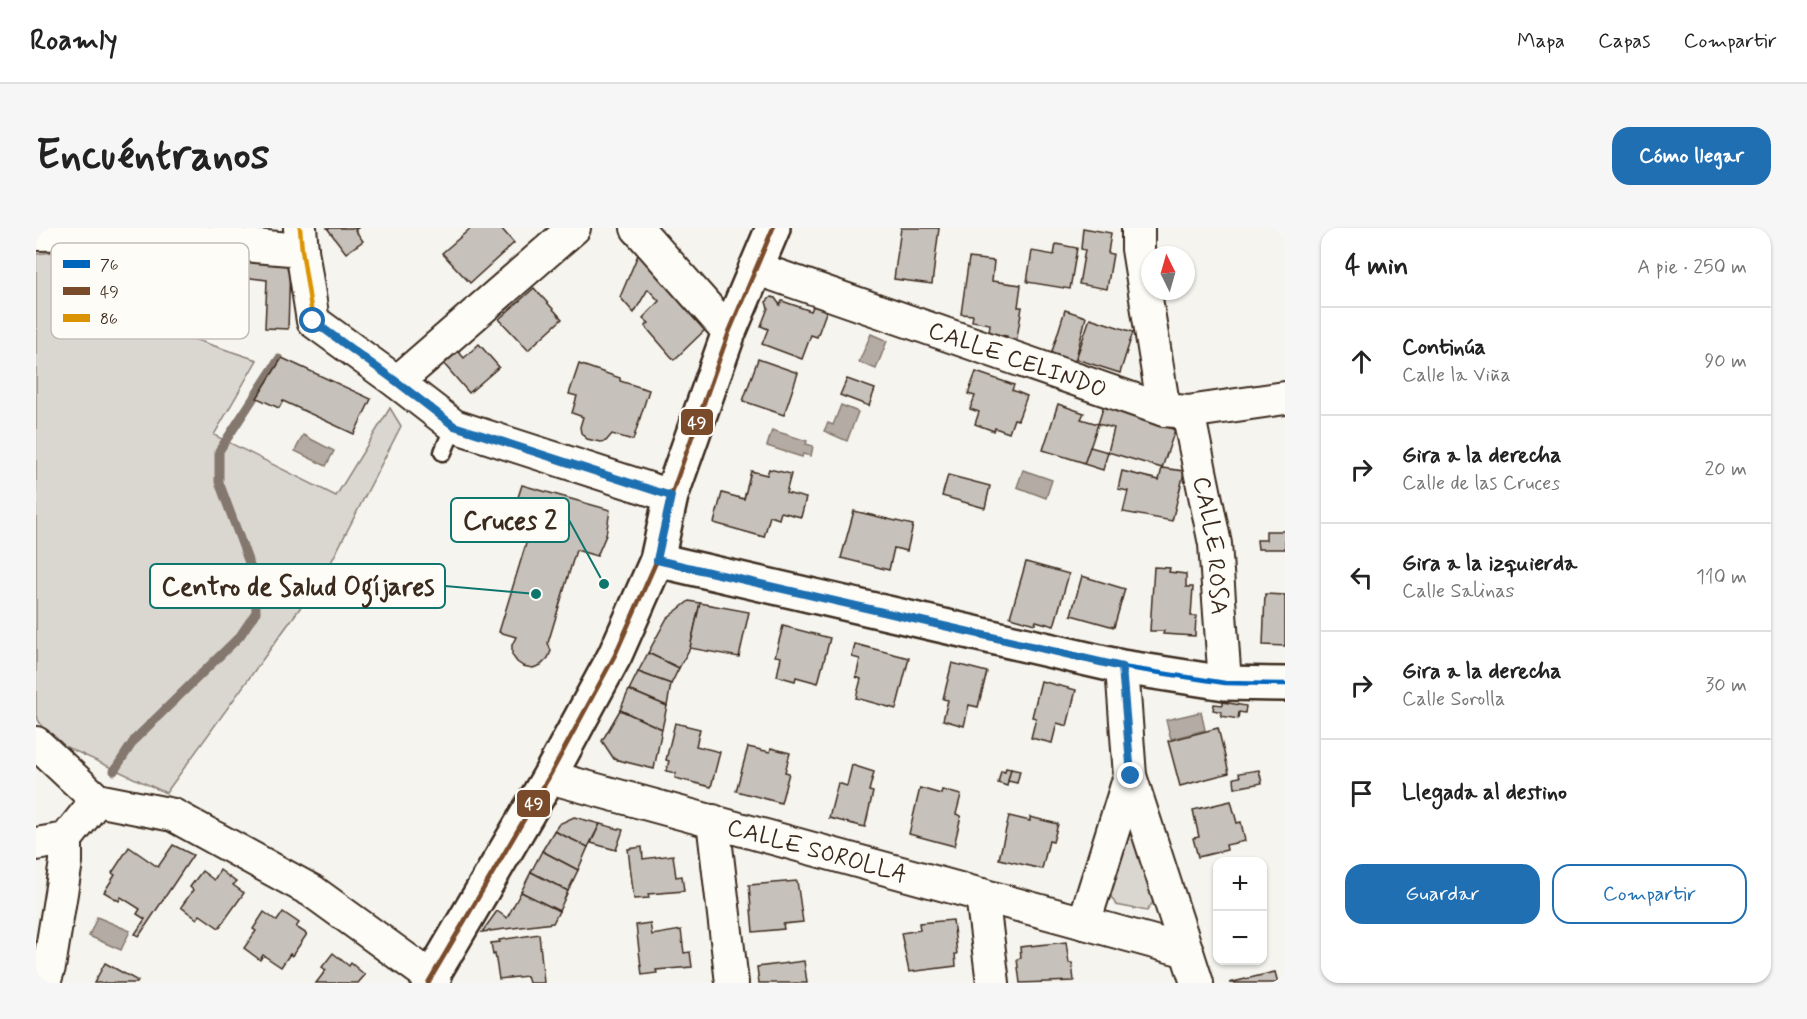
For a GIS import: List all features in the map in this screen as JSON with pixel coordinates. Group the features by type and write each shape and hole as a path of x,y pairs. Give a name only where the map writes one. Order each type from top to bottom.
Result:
{"street":[{"path":"397,382 574,228"},
{"path":"637,228 729,332"},
{"path":"36,743 97,800 173,814 312,891 432,981 549,777 615,655 657,560 671,496 729,332 773,228"},
{"name":"CALLE ROSA","path":"1138,228 1138,249 1176,411 1215,544 1225,683"},
{"path":"36,234 99,233 301,239 313,321 397,382 448,439 671,496"},
{"name":"CALLE CELINDO","path":"755,268 1176,411 1285,398"},
{"path":"657,560 1122,667 1225,683 1285,684"},
{"path":"1122,667 1131,776 1197,983"},
{"path":"1084,923 1131,776"},
{"name":"CALLE SOROLLA","path":"549,777 1187,951"},
{"path":"44,983 49,968 66,862 51,842 97,800"},
{"path":"713,821 732,983"},
{"path":"982,895 993,983"}],"shaded area":[{"path":"51,252 51,339 193,339 257,360 214,435 336,496 390,408 401,426 326,572 166,793 49,739 36,716 36,254"},
{"path":"871,334 887,341 876,369 859,362"},
{"path":"841,405 858,412 847,441 824,431 828,423 833,425"},
{"path":"772,430 807,441 806,444 813,446 811,456 803,454 802,457 767,446"},
{"path":"303,435 334,451 326,466 295,451"},
{"path":"1023,470 1052,480 1046,498 1017,487"},
{"path":"1201,712 1205,730 1171,739 1166,720"},
{"path":"1133,829 1152,894 1153,902 1147,911 1116,905 1109,893 1127,830"},
{"path":"97,917 130,931 121,950 89,936"}],"building":[{"path":"327,228 358,228 355,230 363,241 346,253"},
{"path":"471,228 501,228 514,243 470,283 442,253"},
{"path":"901,228 939,228 932,284 894,279"},
{"path":"1083,228 1111,233 1108,253 1113,254 1107,289 1079,284 1085,250 1081,249"},
{"path":"1056,244 1077,248 1070,289 1027,282 1032,251 1054,255"},
{"path":"640,250 707,328 674,360 645,326 649,323 643,318 659,301 648,289 634,313 620,297"},
{"path":"969,258 994,261 992,281 1021,285 1018,307 1022,307 1016,344 1006,340 1007,336 989,333 990,324 972,321 973,315 961,314"},
{"path":"249,259 290,264 288,329 265,328 267,280 249,278"},
{"path":"534,288 562,319 528,350 499,319"},
{"path":"771,297 775,298 780,305 782,301 811,311 815,302 828,307 817,337 811,335 802,359 762,344 768,329 761,326 768,308 766,302"},
{"path":"1065,310 1086,317 1074,366 1050,358"},
{"path":"1090,318 1133,332 1120,373 1076,359"},
{"path":"479,344 499,367 469,393 444,364 458,351 464,358"},
{"path":"282,358 371,399 354,434 283,401 279,408 257,398"},
{"path":"758,359 798,373 784,415 743,401"},
{"path":"579,364 649,390 633,440 612,434 606,441 600,442 587,439 581,433 583,417 572,413 577,396 569,394"},
{"path":"976,372 1014,385 1012,390 1027,396 1018,420 1014,419 1009,433 995,428 994,431 975,424 979,412 970,409 975,396 968,394"},
{"path":"847,379 875,389 869,406 840,395"},
{"path":"1105,402 1175,430 1162,468 1108,452 1114,428 1098,424"},
{"path":"1058,404 1084,413 1081,419 1098,424 1085,463 1043,450"},
{"path":"1090,447 1108,452 1103,470 1084,464"},
{"path":"1162,468 1184,471 1172,521 1123,512 1128,491 1118,489 1122,471 1159,480"},
{"path":"769,469 791,474 786,493 806,498 801,517 781,512 779,519 770,516 764,537 714,523 722,493 744,499 751,471 767,475"},
{"path":"948,475 990,486 985,508 942,496"},
{"path":"522,485 610,510 606,535 597,556 576,550 548,643 551,651 541,665 533,668 523,666 512,655 512,645 516,637 499,632 528,537 507,531"},
{"path":"854,511 913,525 907,551 894,548 889,570 841,558"},
{"path":"1266,531 1285,531 1285,549 1258,549 1257,540 1266,540"},
{"path":"1026,562 1069,574 1054,626 1036,621 1035,624 1010,617"},
{"path":"1154,567 1170,568 1169,572 1186,574 1186,587 1193,587 1191,616 1196,616 1195,636 1150,631"},
{"path":"1082,576 1125,589 1114,627 1071,615"},
{"path":"1265,594 1285,595 1285,646 1263,645"},
{"path":"689,601 700,603 690,648 679,668 648,653 667,618"},
{"path":"700,603 749,612 739,657 690,648"},
{"path":"783,626 830,638 818,683 796,677 795,681 777,676 781,657 775,656"},
{"path":"855,644 909,658 896,709 856,698 861,679 856,677 860,659 852,657"},
{"path":"648,653 679,668 671,684 638,672"},
{"path":"952,663 987,672 978,707 969,705 964,726 943,720 948,700 943,699"},
{"path":"638,672 671,684 667,706 629,690"},
{"path":"1041,681 1076,690 1067,726 1057,723 1052,743 1031,738 1036,718 1032,717"},
{"path":"629,690 667,706 662,729 620,710"},
{"path":"1223,702 1246,706 1245,713 1239,712 1238,719 1221,716 1222,712 1213,710 1214,704 1223,705"},
{"path":"620,710 662,729 654,769 614,759 602,741"},
{"path":"675,723 700,729 696,746 720,752 711,787 675,778 676,773 666,771 669,761 666,760"},
{"path":"1218,728 1229,773 1180,786 1168,741"},
{"path":"748,747 770,752 771,748 790,753 785,772 789,773 781,803 736,791"},
{"path":"852,765 874,772 869,791 873,792 865,827 829,818 838,783 847,786"},
{"path":"1006,768 1011,769 1007,786 998,783 1001,771 1005,772"},
{"path":"1011,769 1020,771 1017,783 1008,781"},
{"path":"1259,770 1262,783 1235,788 1234,778 1240,777 1239,773"},
{"path":"920,788 941,794 942,790 961,795 956,814 961,816 954,846 909,834"},
{"path":"1231,801 1237,823 1241,822 1245,841 1226,845 1227,850 1198,857 1193,838 1199,837 1193,810"},
{"path":"1009,816 1030,821 1030,817 1058,824 1053,842 1049,841 1042,869 999,859"},
{"path":"574,817 600,824 588,847 554,831 559,824"},
{"path":"600,824 623,830 616,850 591,843"},
{"path":"554,831 588,847 578,870 542,851"},
{"path":"173,845 193,855 139,936 135,934 145,919 137,914 140,909 121,897 119,901 104,892 115,875 112,873 129,847 158,867"},
{"path":"642,847 643,859 673,855 676,877 682,876 684,891 648,894 649,898 634,899 628,849"},
{"path":"542,851 578,870 568,891 531,872"},
{"path":"220,870 236,882 233,885 244,893 219,928 200,915 197,919 181,907 193,890 190,887 202,871 214,880"},
{"path":"531,872 568,891 559,911 521,892"},
{"path":"797,881 803,922 783,924 784,929 753,932 749,885"},
{"path":"521,892 559,911 553,923 482,932 497,911 507,918"},
{"path":"264,912 277,921 283,912 299,923 296,927 307,934 292,956 290,954 281,967 263,955 260,960 244,948 256,931 253,929"},
{"path":"953,920 956,966 909,972 901,933 920,930 919,923"},
{"path":"650,923 652,935 681,930 684,953 690,952 692,967 656,970 657,973 642,975 636,925"},
{"path":"539,934 544,983 529,983 527,976 499,979 491,943"},
{"path":"1066,942 1074,981 1020,983 1017,959 1021,958 1020,947"},
{"path":"333,953 349,966 351,963 365,975 358,983 316,983 326,970 322,967"},
{"path":"804,961 807,983 759,983 757,967"},
{"path":"105,963 138,981 137,983 94,983"},
{"path":"1275,972 1278,983 1229,983 1258,976"}],"waterway":[{"path":"114,771 135,739 240,636 256,612 255,579 219,482 219,451 279,359"}],"transit line":[{"name":"86","path":"300,228 313,321 454,426 671,496"},
{"name":"49","path":"428,983 549,777 615,655 657,560 671,496 729,332 773,228"},
{"name":"76","path":"657,560 1122,667 1225,683 1285,684"}],"place":[{"name":"Cruces 2","path":"604,584"},
{"name":"Centro de Salud Ogíjares","path":"536,594"}],"route":[{"path":"313,321 454,426 671,496 657,560 1122,667 1131,776"}]}
